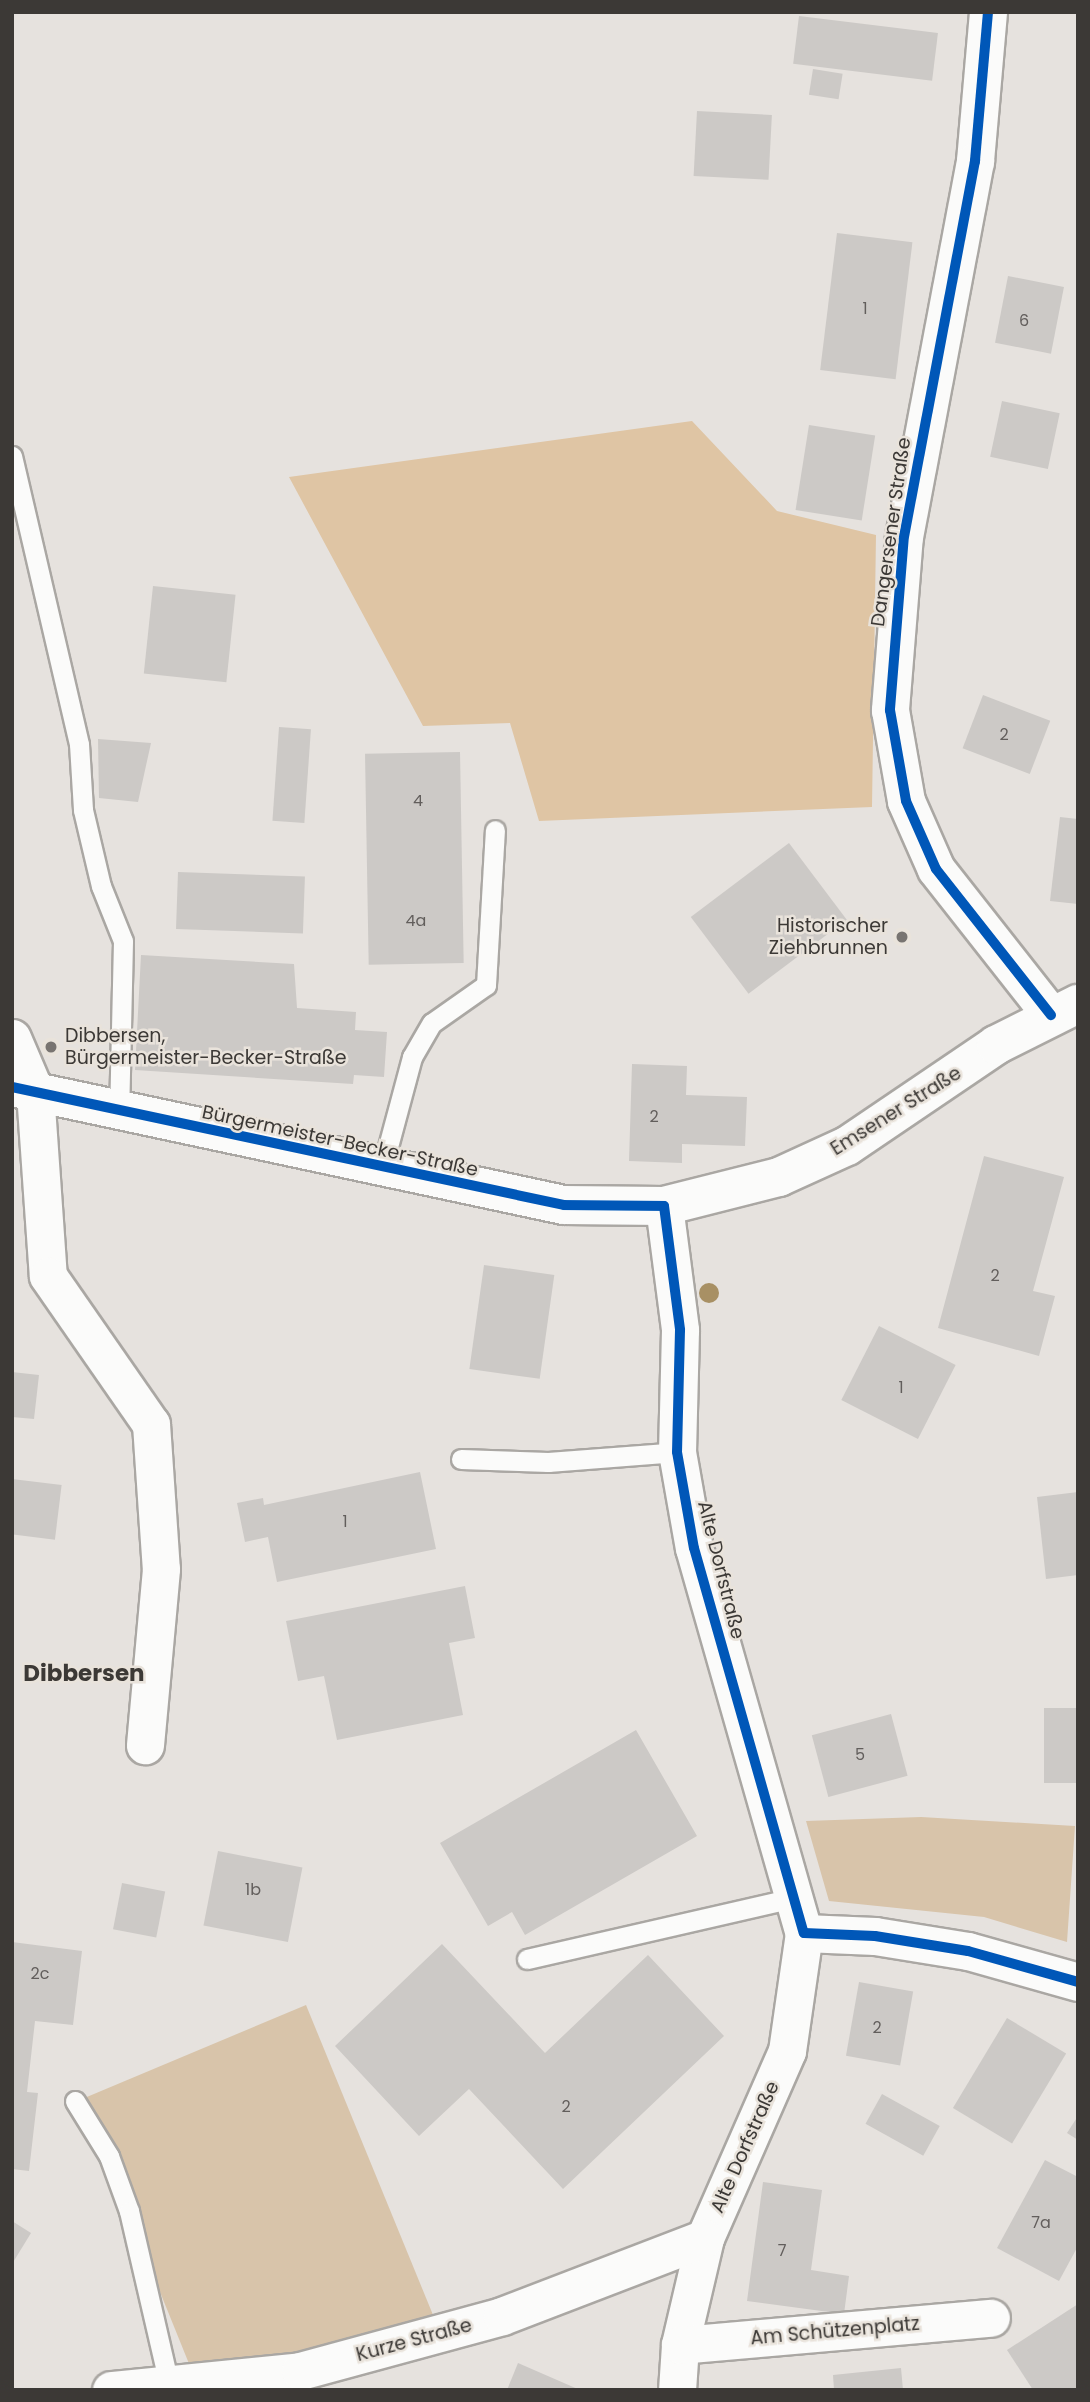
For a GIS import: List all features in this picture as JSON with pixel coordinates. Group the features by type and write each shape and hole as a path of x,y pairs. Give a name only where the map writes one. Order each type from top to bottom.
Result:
{"street":[{"name":"Dangersener Straße","path":"988,12 975,161 904,535 890,710 906,801 936,869 1064,1009"},
{"name":"Emsener Straße","path":"664,1206 779,1177 847,1146 996,1045 1064,1009"},
{"path":"12,1038 24,1089 48,1276 151,1424 161,1569 145,1745"},
{"name":"Bürgermeister-Becker-Straße","path":"24,1089 382,1169 564,1205 664,1206"},
{"name":"Alte Dorfstraße","path":"664,1206 680,1330 677,1452 694,1548 797,1897 804,1933 787,2051 705,2238 680,2345 677,2390"},
{"path":"804,1933 875,1936 968,1951 1078,1982"},
{"name":"Kurze Straße","path":"111,2390 300,2371 502,2316 705,2238"},
{"name":"Am Schützenplatz","path":"680,2345 991,2318"}],"lane":[{"path":"12,456 79,744 86,823 101,886 123,941 118,1112"},
{"path":"382,1169 412,1057 432,1023 486,985 495,830"},
{"path":"461,1459 548,1462 677,1452"},
{"path":"527,1959 797,1897"},
{"path":"75,2101 109,2156 129,2211 169,2384"}],"shaded area":[{"path":"692,421 777,511 876,535 872,807 539,821 510,723 423,726 289,477"},
{"path":"921,1817 1075,1826 1067,1942 984,1917 829,1901 806,1821"},
{"path":"306,2005 440,2332 196,2381 82,2099"}],"building":[{"path":"799,16 938,33 932,81 793,64"},
{"path":"813,69 843,74 839,99 809,95"},
{"path":"697,111 772,115 768,180 694,176"},
{"path":"837,233 912,242 896,379 820,370"},
{"path":"1008,276 1064,287 1051,354 995,343"},
{"path":"1002,401 1060,413 1048,469 990,457"},
{"path":"809,425 875,435 862,520 796,510"},
{"path":"153,586 236,595 226,682 144,674"},
{"path":"983,695 1050,721 1030,774 963,748"},
{"path":"279,727 311,729 304,823 272,821"},
{"path":"98,739 151,743 138,802 99,798"},
{"path":"460,752 464,963 369,965 365,754"},
{"path":"1060,817 1078,819 1078,904 1050,901"},
{"path":"789,843 847,920 749,994 691,917"},
{"path":"178,872 305,876 303,933 176,929"},
{"path":"141,955 294,964 297,1008 356,1012 355,1030 387,1032 384,1077 354,1075 353,1084 135,1070"},
{"path":"632,1064 687,1066 686,1095 747,1097 745,1146 682,1144 682,1163 629,1161"},
{"path":"984,1156 1064,1177 1033,1291 1055,1296 1039,1356 938,1328"},
{"path":"484,1265 554,1275 540,1379 469,1369"},
{"path":"879,1326 956,1365 918,1439 841,1400"},
{"path":"12,1372 39,1375 34,1419 12,1417"},
{"path":"420,1472 436,1549 277,1582 268,1537 245,1542 237,1503 263,1498 264,1505"},
{"path":"12,1479 62,1485 55,1540 12,1534"},
{"path":"1078,1492 1078,1575 1046,1579 1037,1497"},
{"path":"465,1586 475,1638 449,1643 463,1715 337,1740 324,1676 298,1681 286,1621"},
{"path":"1044,1708 1078,1708 1078,1783 1044,1783"},
{"path":"891,1714 908,1776 828,1797 812,1735"},
{"path":"636,1730 697,1836 525,1935 512,1912 488,1926 440,1843"},
{"path":"218,1851 302,1867 288,1942 203,1926"},
{"path":"122,1883 165,1891 156,1938 113,1929"},
{"path":"12,1942 82,1951 73,2025 35,2021 27,2092 38,2093 29,2171 12,2169"},
{"path":"442,1944 545,2053 648,1955 724,2036 563,2189 469,2089 419,2136 335,2046"},
{"path":"859,1982 913,1992 900,2065 846,2056"},
{"path":"1007,2018 1066,2054 1012,2144 953,2108"},
{"path":"882,2094 940,2126 923,2156 866,2124"},
{"path":"1078,2116 1078,2140 1067,2133"},
{"path":"1045,2160 1078,2177 1078,2246 1059,2281 997,2248"},
{"path":"763,2182 822,2190 811,2270 849,2276 844,2314 747,2301"},
{"path":"12,2221 31,2233 12,2264"},
{"path":"1078,2304 1078,2390 1033,2390 1007,2350"},
{"path":"518,2363 580,2390 507,2390"},
{"path":"901,2368 903,2390 834,2390 833,2375"}],"cycle path":[{"path":"988,12 975,161 904,535 890,710 906,801 936,869 1051,1015"},
{"path":"12,1087 564,1205 664,1206 680,1330 677,1452 694,1548 804,1933 875,1936 968,1951 1078,1982"}],"place":[{"name":"Historischer Ziehbrunnen","path":"902,937"},
{"name":"Dibbersen, Bürgermeister-Becker-Straße","path":"51,1047"}],"district":[{"name":"Dibbersen","path":"84,1673"}]}
